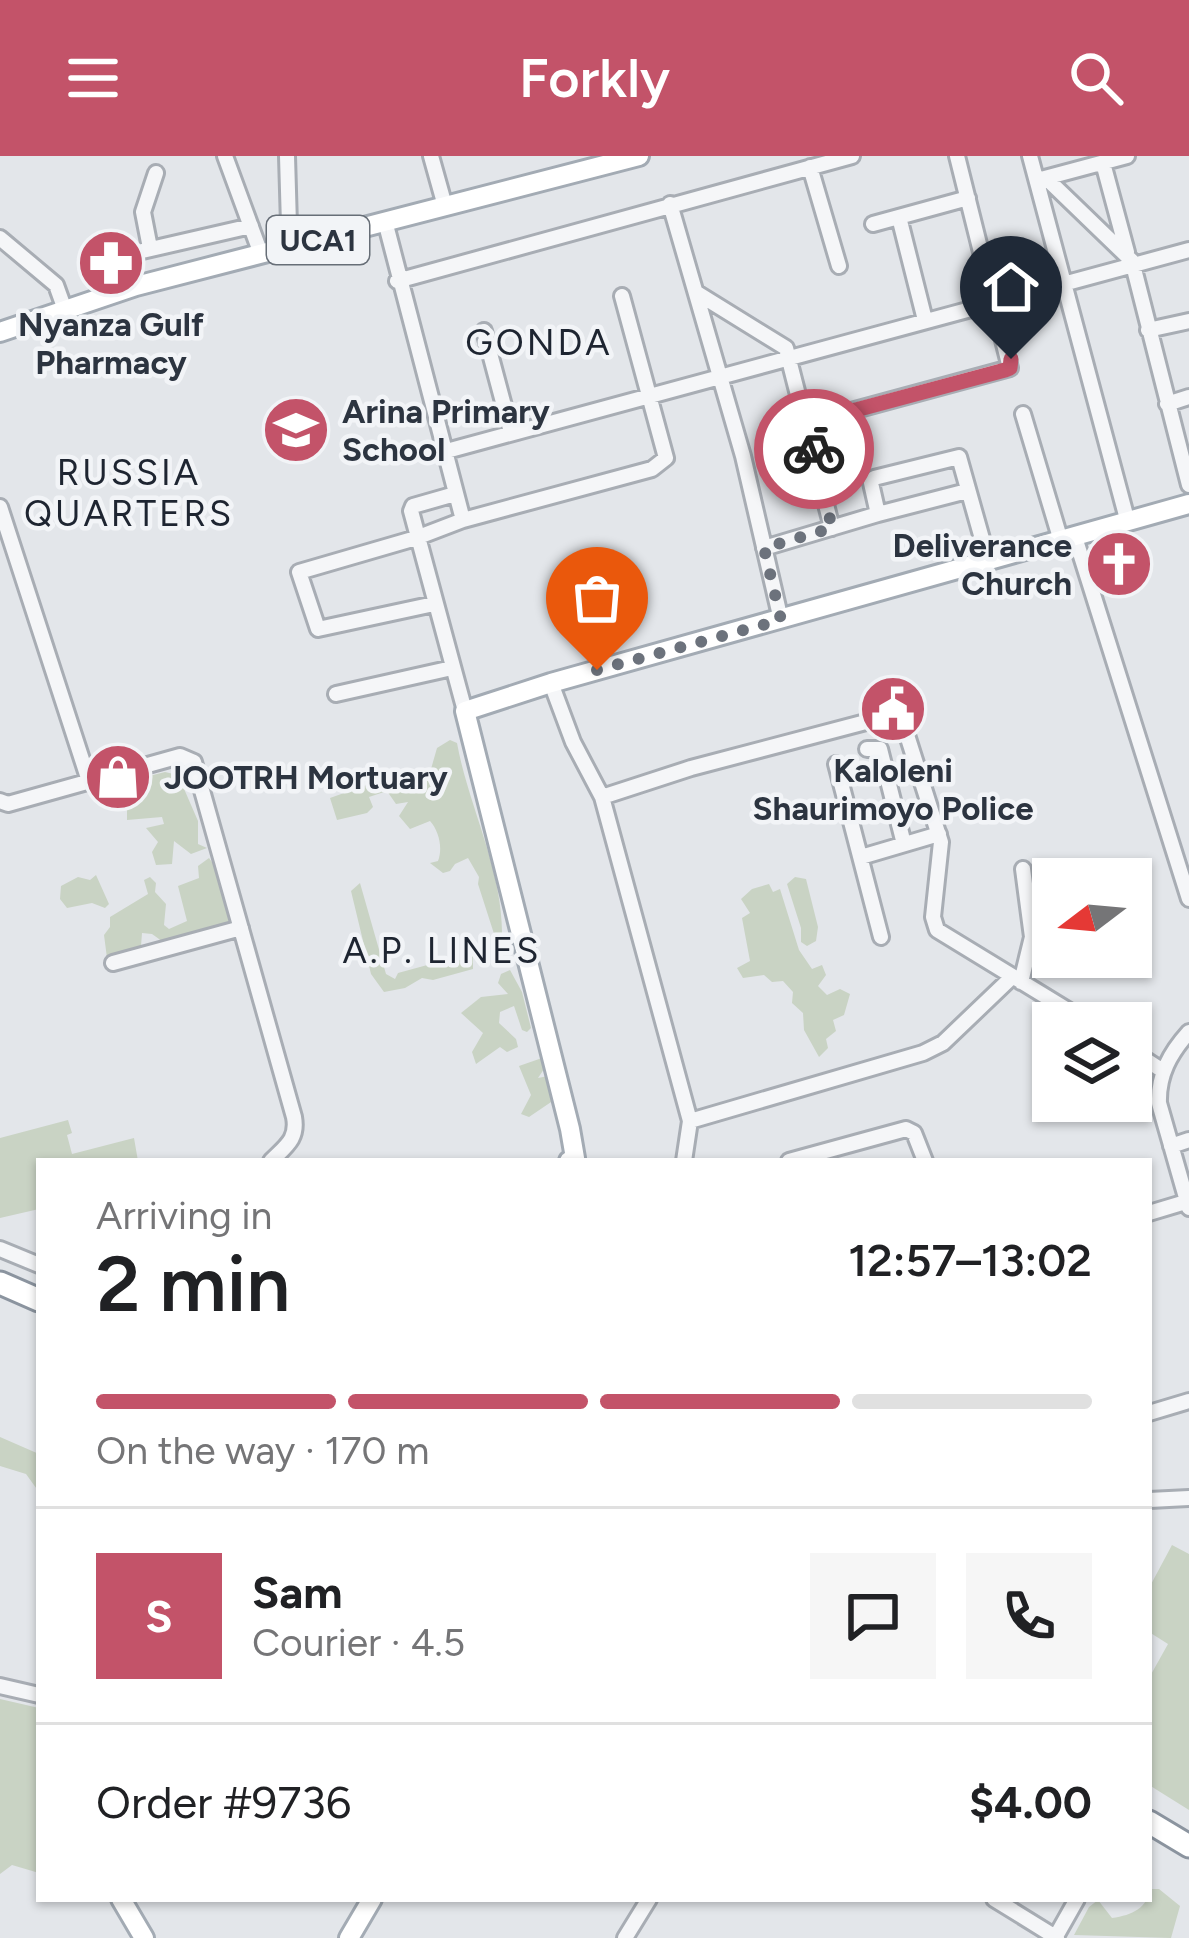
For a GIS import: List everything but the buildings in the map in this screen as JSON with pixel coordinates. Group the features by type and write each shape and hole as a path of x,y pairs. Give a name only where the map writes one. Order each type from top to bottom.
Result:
{"highway":[{"path":"0,1283 36,1299"},
{"path":"0,1294 36,1310"},
{"path":"1152,1813 1189,1834"},
{"path":"1152,1824 1189,1846"}],"main road":[{"name":"UCA1","path":"0,332 136,286 639,156"},
{"path":"574,1158 464,711 551,682 1189,503"},
{"path":"123,1902 144,1938"},
{"path":"349,1938 370,1902"}],"street":[{"path":"225,156 261,254"},
{"path":"287,156 290,225 296,246"},
{"path":"430,156 445,206"},
{"path":"398,281 852,156"},
{"path":"807,423 1010,368 957,156"},
{"path":"1030,156 1041,179 1062,285 1127,519"},
{"path":"1041,179 1126,156"},
{"path":"1103,163 1167,404 1184,450 1189,485"},
{"path":"810,166 838,266"},
{"path":"150,248 143,212 156,173"},
{"path":"1041,179 1130,259"},
{"path":"873,224 968,198"},
{"path":"670,204 721,374 781,620"},
{"path":"899,217 925,320"},
{"path":"385,221 463,520"},
{"path":"116,257 251,226"},
{"path":"0,238 56,285 65,310"},
{"path":"443,452 995,304 1130,259 1189,250"},
{"path":"697,293 777,340 790,356 832,528"},
{"path":"434,604 322,630 314,625 299,574 301,568 662,464 665,450 622,296"},
{"path":"1148,330 1189,321"},
{"path":"484,332 511,432"},
{"path":"1167,404 1189,398"},
{"path":"1023,414 1189,898"},
{"path":"878,514 871,486 874,478 955,456 961,460 988,560"},
{"path":"764,548 967,491"},
{"path":"454,494 413,506 416,538 464,711"},
{"path":"0,507 89,781"},
{"path":"336,694 452,668"},
{"path":"551,682 573,742 602,797 690,1121 684,1158"},
{"path":"602,797 900,713 939,834 934,924 950,941 1054,1002"},
{"path":"867,749 880,749 904,844"},
{"path":"0,801 8,804 189,757 197,767 295,1125 292,1140 274,1158"},
{"path":"836,764 881,938"},
{"path":"861,857 939,834"},
{"path":"690,1121 923,1053 954,1034 1017,980 1032,938 1023,869"},
{"path":"113,963 241,928"},
{"path":"1152,1212 1188,1204 1159,1103 1163,1071 1189,1032"},
{"path":"1152,1064 1163,1071"},
{"path":"801,1158 906,1129 914,1133 924,1158"},
{"path":"1171,1146 1189,1140"},
{"path":"0,1268 3,1250 36,1263"},
{"path":"1152,1412 1189,1401"},
{"path":"1152,1492 1168,1501"},
{"path":"1152,1500 1189,1498"},
{"path":"0,1686 36,1694"},
{"path":"625,1938 647,1902"},
{"path":"999,1902 1056,1938 1075,1902"}],"green space":[{"path":"450,740 457,743 492,865 502,940 496,940 479,877 468,858 443,873 430,863 438,861 438,835 430,821 410,829 399,816 408,802 396,804 387,791 369,797 373,807 367,813 337,820 330,798 372,783 373,774 431,769 437,748"},
{"path":"165,772 178,775 198,821 198,844 207,848 191,854 174,841 172,864 156,865 152,852 158,842 146,828 164,824 162,817 127,820 127,802 117,784"},
{"path":"209,858 218,870 230,923 215,933 185,935 166,944 142,933 141,946 107,958 104,935 110,917 148,894 144,880 150,877 156,883 155,892 166,904 164,925 169,929 187,921 178,886 199,878 198,866"},
{"path":"96,875 109,904 105,908 92,903 67,908 60,899 61,886"},
{"path":"795,877 806,879 818,927 816,941 807,946 801,942 787,884"},
{"path":"360,883 386,974 395,979 398,973 453,958 458,961 473,953 473,969 433,980 422,978 384,992 371,974 351,891"},
{"path":"769,884 773,892 780,889 799,950 812,969 822,965 826,975 818,986 827,995 840,989 850,994 844,1015 833,1020 836,1031 826,1039 828,1048 819,1057 804,1030 803,1013 792,1003 793,992 783,981 772,982 764,975 743,978 737,968 750,961 742,918 750,913 741,899 752,889"},
{"path":"510,970 522,992 531,1028 522,1030 514,1006 500,1012 499,1023 518,1047 507,1052 500,1047 476,1064 472,1052 483,1033 461,1013 481,997 508,994 498,983 501,974"},
{"path":"542,1058 546,1066 538,1078 548,1076 557,1098 529,1117 521,1114 531,1095 519,1066"},
{"path":"68,1120 72,1154 134,1138 137,1158 36,1158 36,1210 0,1218 0,1138"},
{"path":"0,1437 36,1453 36,1488 26,1474 0,1466"},
{"path":"1172,1545 1189,1554 1189,1810 1152,1787 1152,1673 1168,1644 1152,1634 1152,1582"},
{"path":"0,1699 36,1707 36,1872 12,1865 0,1874"},
{"path":"1152,1889 1159,1889 1180,1906 1171,1938 1074,1935 1095,1902 1112,1918 1152,1902"}],"way so far":[{"path":"597,670 781,620 764,548 832,528 814,449"}],"place":[{"name":"Nyanza Gulf Pharmacy","path":"111,263"},
{"name":"Arina Primary School","path":"296,430"},
{"name":"Deliverance Church","path":"1119,564"},
{"name":"Kaloleni Shaurimoyo Police","path":"893,709"},
{"name":"JOOTRH Mortuary","path":"118,777"}],"district":[{"name":"GONDA","path":"539,342"},
{"name":"RUSSIA QUARTERS","path":"129,492"},
{"name":"A.P. LINES","path":"442,950"}],"route":[{"path":"814,449 807,423 1005,370 1011,359"}]}
